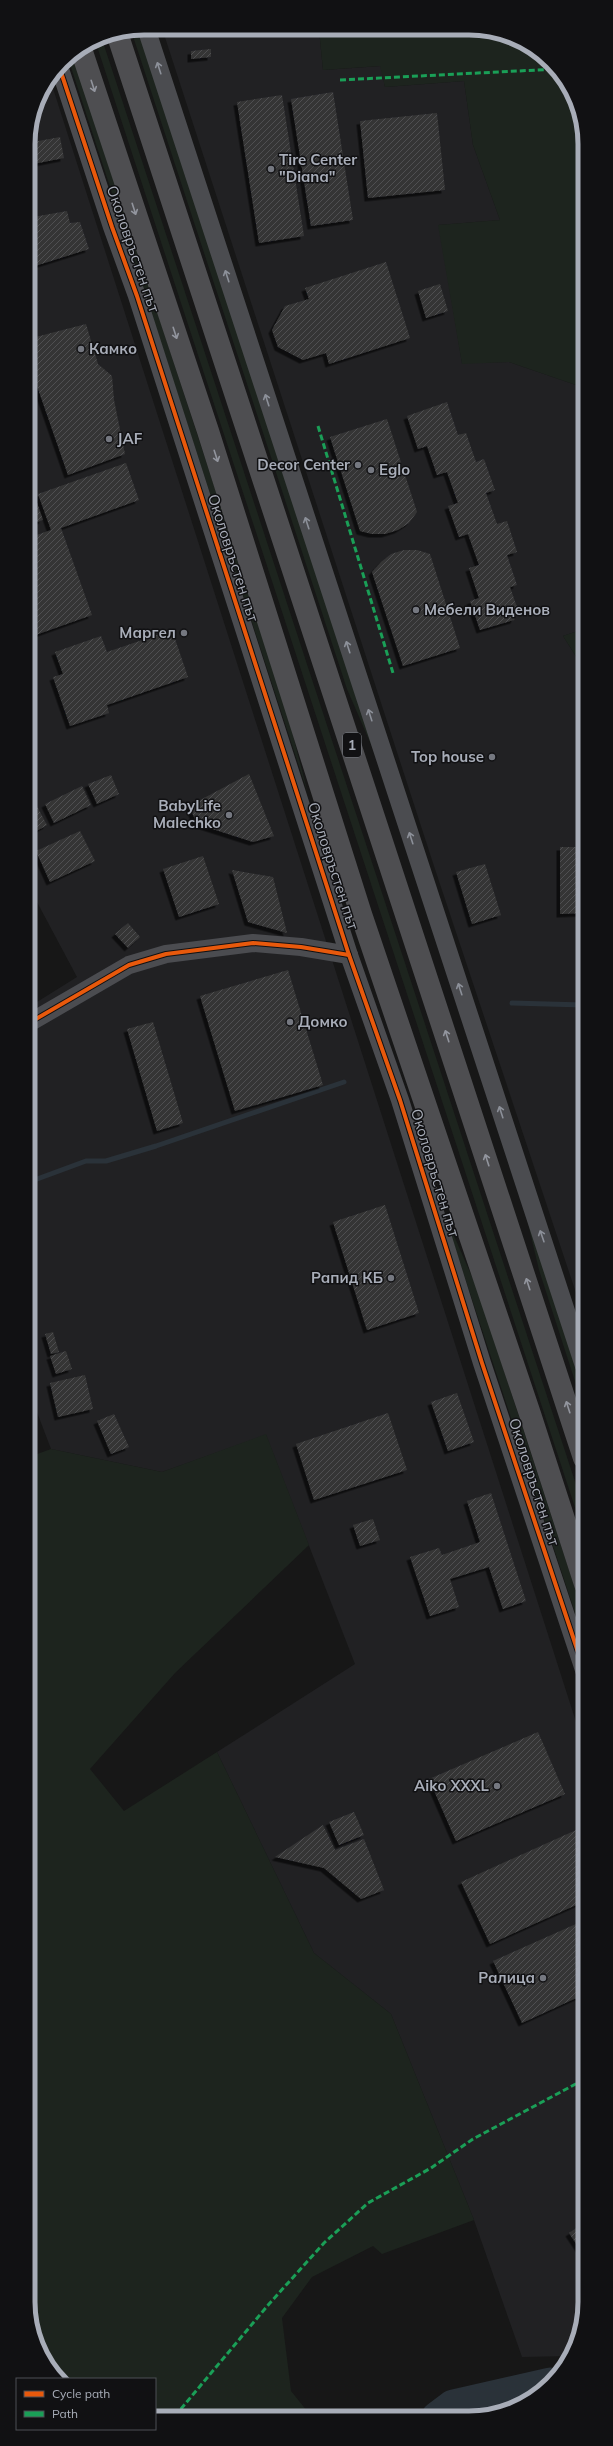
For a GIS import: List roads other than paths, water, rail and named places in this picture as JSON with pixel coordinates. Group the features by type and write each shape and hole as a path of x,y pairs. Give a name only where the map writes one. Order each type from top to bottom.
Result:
{"highway":[{"name":"1","path":"119,38 578,1440"},
{"name":"Околовръстен път","path":"82,53 208,431 362,914 528,1406 578,1565"}],"street":[{"path":"148,35 578,1348"},
{"name":"Околовръстен път","path":"61,73 112,227 138,296 349,955 400,1100 482,1362 578,1655"},
{"path":"35,1020 129,965 166,954 253,943 301,947 349,955"}],"waterway":[{"path":"512,1003 578,1005"},
{"path":"35,1180 86,1161 106,1161 156,1146 344,1082"},
{"path":"445,2411 453,2405 539,2385"}],"place":[{"name":"Tire Center \"Diana\"","path":"271,169"},
{"name":"Камко","path":"81,349"},
{"name":"JAF","path":"109,439"},
{"name":"Decor Center","path":"358,465"},
{"name":"Eglo","path":"371,470"},
{"name":"Мебели Виденов","path":"416,610"},
{"name":"Маргел","path":"184,633"},
{"name":"Top house","path":"492,757"},
{"name":"BabyLife Malechko","path":"229,815"},
{"name":"Домко","path":"290,1022"},
{"name":"Рапид КБ","path":"391,1278"},
{"name":"Aiko XXXL","path":"497,1786"},
{"name":"Ралица","path":"543,1978"}]}
